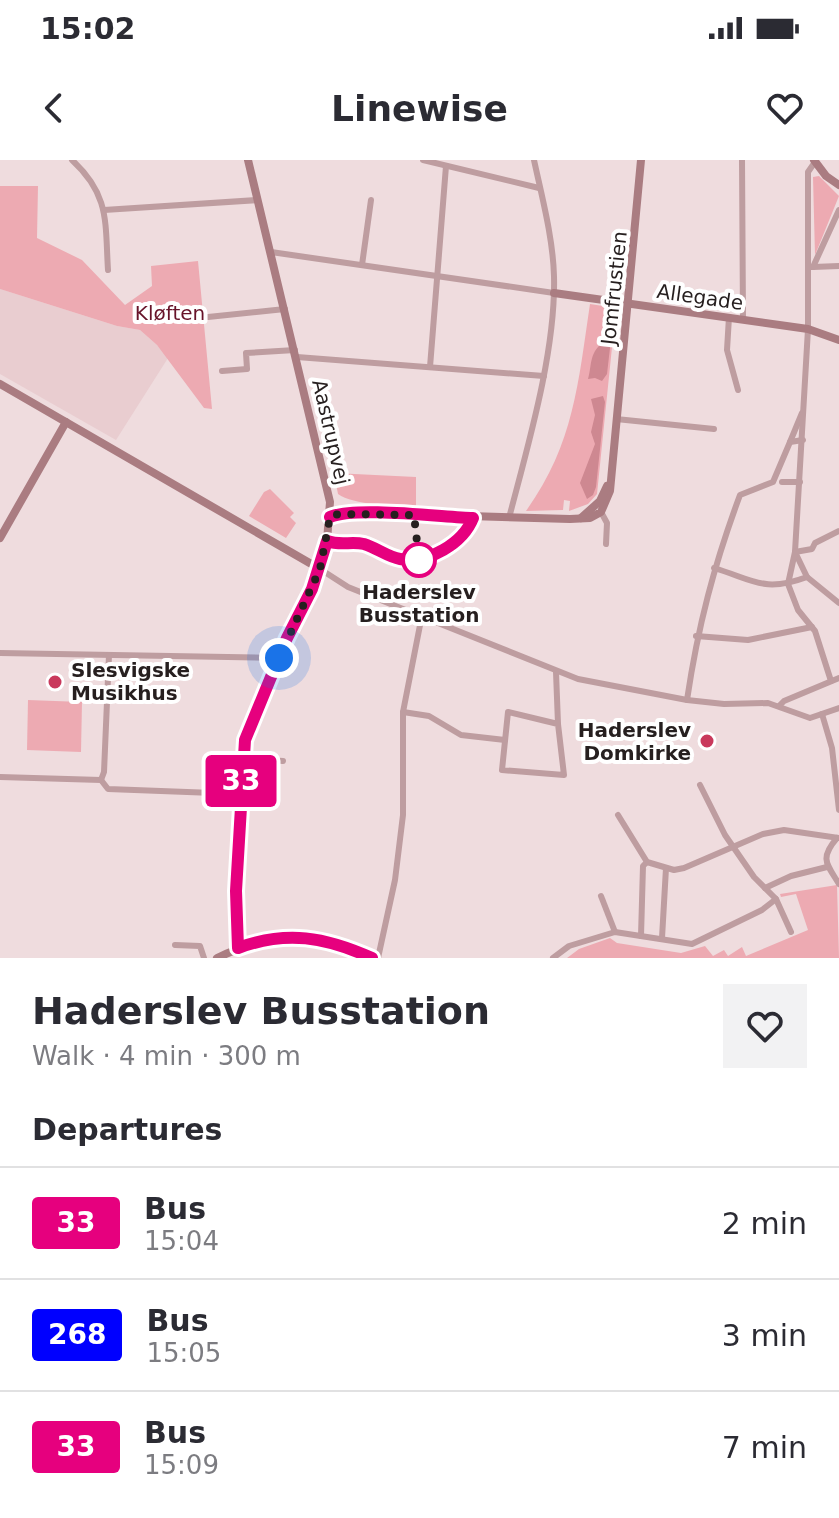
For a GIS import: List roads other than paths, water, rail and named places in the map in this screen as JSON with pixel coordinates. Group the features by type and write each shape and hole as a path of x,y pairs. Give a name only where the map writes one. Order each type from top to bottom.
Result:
{"street":[{"path":"72,160 100,194 108,270"},
{"name":"Aastrupvej","path":"238,948 236,911 242,758 250,724 320,569 330,517 326,478 248,160"},
{"path":"423,160 539,188"},
{"path":"509,518 544,376 554,293 553,260 534,160"},
{"name":"Jomfrustien","path":"601,512 609,498 641,160"},
{"path":"742,160 743,320"},
{"path":"831,681 812,627 798,610 788,584 795,552 803,440 810,267 808,172 815,161 826,176 839,185"},
{"path":"430,367 446,166"},
{"path":"104,210 258,200"},
{"path":"362,265 371,200"},
{"path":"810,267 839,210"},
{"path":"271,252 554,293"},
{"path":"810,267 839,266"},
{"name":"Allegade","path":"554,293 808,329 839,340"},
{"path":"208,317 285,309"},
{"path":"729,317 727,350 738,390"},
{"path":"222,371 247,369 246,353 296,353 544,376"},
{"path":"0,384 348,587 556,672 687,700 724,704 768,703 810,718 839,708"},
{"path":"687,700 696,636 714,568 740,495 773,482 804,406"},
{"path":"616,419 714,429"},
{"path":"0,538 66,422"},
{"path":"790,442 803,440"},
{"name":"Jomfrustien","path":"580,519 600,501 609,480"},
{"path":"782,482 800,482"},
{"path":"330,517 370,513 580,519 601,512 607,523 606,544"},
{"path":"795,552 812,549 815,543 839,531"},
{"path":"795,552 807,577 839,603"},
{"path":"714,568 773,586 807,577"},
{"path":"378,958 395,880 403,815 403,712 422,615"},
{"path":"696,636 748,640 812,627"},
{"path":"0,653 279,658"},
{"path":"101,780 104,772 109,655"},
{"path":"556,672 564,775 502,770 508,712 558,724"},
{"path":"779,706 784,701 839,678"},
{"path":"403,712 429,716 461,735 505,740"},
{"path":"822,714 832,748 839,810"},
{"path":"242,758 283,761"},
{"path":"0,777 101,780"},
{"path":"101,780 108,789 240,794"},
{"path":"700,785 733,848 776,899 791,932"},
{"path":"618,815 647,862 666,868 684,868 763,834 784,830 839,837"},
{"path":"839,837 828,851 827,867 839,884"},
{"path":"641,936 643,866 647,862"},
{"path":"765,888 791,876 827,867"},
{"path":"662,938 666,868"},
{"path":"601,896 615,932"},
{"path":"553,958 569,946 615,932 692,944 762,910 776,899"},
{"path":"217,958 271,938 297,936 347,947 372,958"},
{"path":"175,945 200,946 204,958"},
{"path":"238,948 240,958"}],"place":[{"name":"Haderslev Busstation","path":"419,560"},
{"name":"Slesvigske Musikhus","path":"55,682"},
{"name":"Haderslev Domkirke","path":"707,741"}],"park label":[{"name":"Kløften","path":"170,313"}]}
